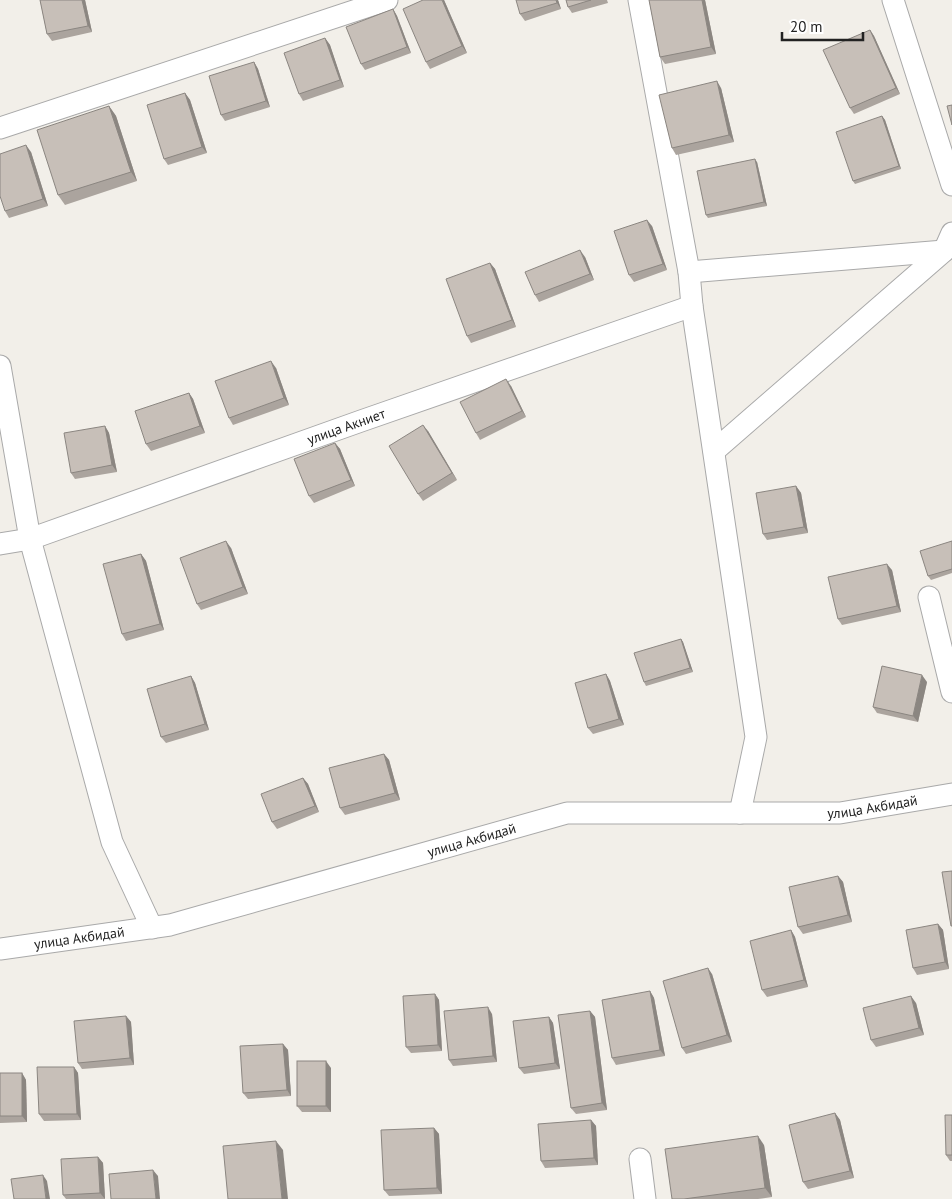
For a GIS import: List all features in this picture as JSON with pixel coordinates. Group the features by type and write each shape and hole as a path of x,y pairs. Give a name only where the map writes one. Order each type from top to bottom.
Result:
{"street":[{"path":"0,128 387,0"},
{"path":"639,0 689,272 692,306 756,737 740,813"},
{"path":"893,0 952,185"},
{"path":"689,272 948,242"},
{"path":"714,451 948,242"},
{"name":"улица Акниет","path":"0,544 30,539 692,306"},
{"path":"0,366 30,539 112,842 152,928"},
{"path":"929,597 952,692"},
{"name":"улица Акбидай","path":"0,949 170,925 567,813 840,812 952,794"},
{"path":"640,1159 645,1199"}],"building":[{"path":"40,0 82,0 88,26 47,34"},
{"path":"423,0 442,0 462,46 426,62 403,9"},
{"path":"516,0 556,0 557,3 520,14"},
{"path":"566,0 591,0 568,7"},
{"path":"649,0 702,0 711,47 660,57"},
{"path":"393,9 407,47 361,64 346,27"},
{"path":"870,30 896,88 850,108 823,50"},
{"path":"325,38 340,80 299,94 284,53"},
{"path":"254,62 266,101 221,115 209,76"},
{"path":"717,81 729,135 672,148 659,95"},
{"path":"185,93 202,147 164,159 147,105"},
{"path":"952,105 952,125 947,106"},
{"path":"109,106 131,172 58,195 37,130"},
{"path":"882,116 899,166 853,181 836,132"},
{"path":"26,145 43,199 5,211 0,196 0,154"},
{"path":"755,159 764,202 706,215 697,171"},
{"path":"647,220 663,264 629,275 614,231"},
{"path":"580,250 590,274 535,295 525,272"},
{"path":"490,263 512,320 467,336 446,279"},
{"path":"271,361 284,398 229,418 215,381"},
{"path":"506,379 522,411 476,433 460,402"},
{"path":"189,393 200,426 146,444 135,411"},
{"path":"423,425 452,473 418,494 389,446"},
{"path":"105,426 112,465 71,473 64,433"},
{"path":"335,443 351,480 309,496 294,459"},
{"path":"796,486 804,527 763,534 756,493"},
{"path":"226,541 243,587 197,604 180,558"},
{"path":"952,541 952,569 928,576 920,551"},
{"path":"141,554 160,624 122,634 103,564"},
{"path":"887,564 897,606 838,619 828,577"},
{"path":"681,639 690,668 644,682 634,653"},
{"path":"882,666 922,675 913,716 873,707"},
{"path":"606,674 619,719 588,728 575,683"},
{"path":"191,676 205,724 161,737 147,689"},
{"path":"384,754 395,793 340,808 329,768"},
{"path":"303,778 315,806 272,822 261,794"},
{"path":"952,871 952,926 951,926 942,872"},
{"path":"838,876 848,915 798,927 789,887"},
{"path":"938,924 945,962 913,968 906,930"},
{"path":"791,930 804,980 762,990 750,941"},
{"path":"708,968 727,1035 682,1048 663,981"},
{"path":"650,991 660,1050 612,1058 602,1000"},
{"path":"435,994 438,1045 406,1047 403,996"},
{"path":"911,996 919,1028 871,1040 863,1008"},
{"path":"488,1007 493,1056 449,1060 444,1011"},
{"path":"590,1011 602,1103 571,1108 558,1015"},
{"path":"126,1016 130,1058 78,1063 74,1021"},
{"path":"549,1017 555,1063 519,1068 513,1021"},
{"path":"283,1044 287,1090 243,1093 240,1046"},
{"path":"297,1061 326,1061 326,1106 297,1106"},
{"path":"37,1067 74,1067 77,1114 39,1114"},
{"path":"0,1073 22,1073 22,1116 0,1116"},
{"path":"835,1113 850,1171 803,1182 789,1125"},
{"path":"945,1115 952,1115 952,1155 946,1155"},
{"path":"591,1120 594,1158 541,1161 538,1124"},
{"path":"434,1128 437,1188 384,1190 381,1130"},
{"path":"758,1136 765,1188 672,1199 665,1149"},
{"path":"276,1141 282,1199 228,1199 223,1146"},
{"path":"98,1157 100,1193 63,1195 61,1159"},
{"path":"153,1170 156,1199 111,1199 109,1174"},
{"path":"43,1175 46,1199 14,1199 11,1179"}]}
